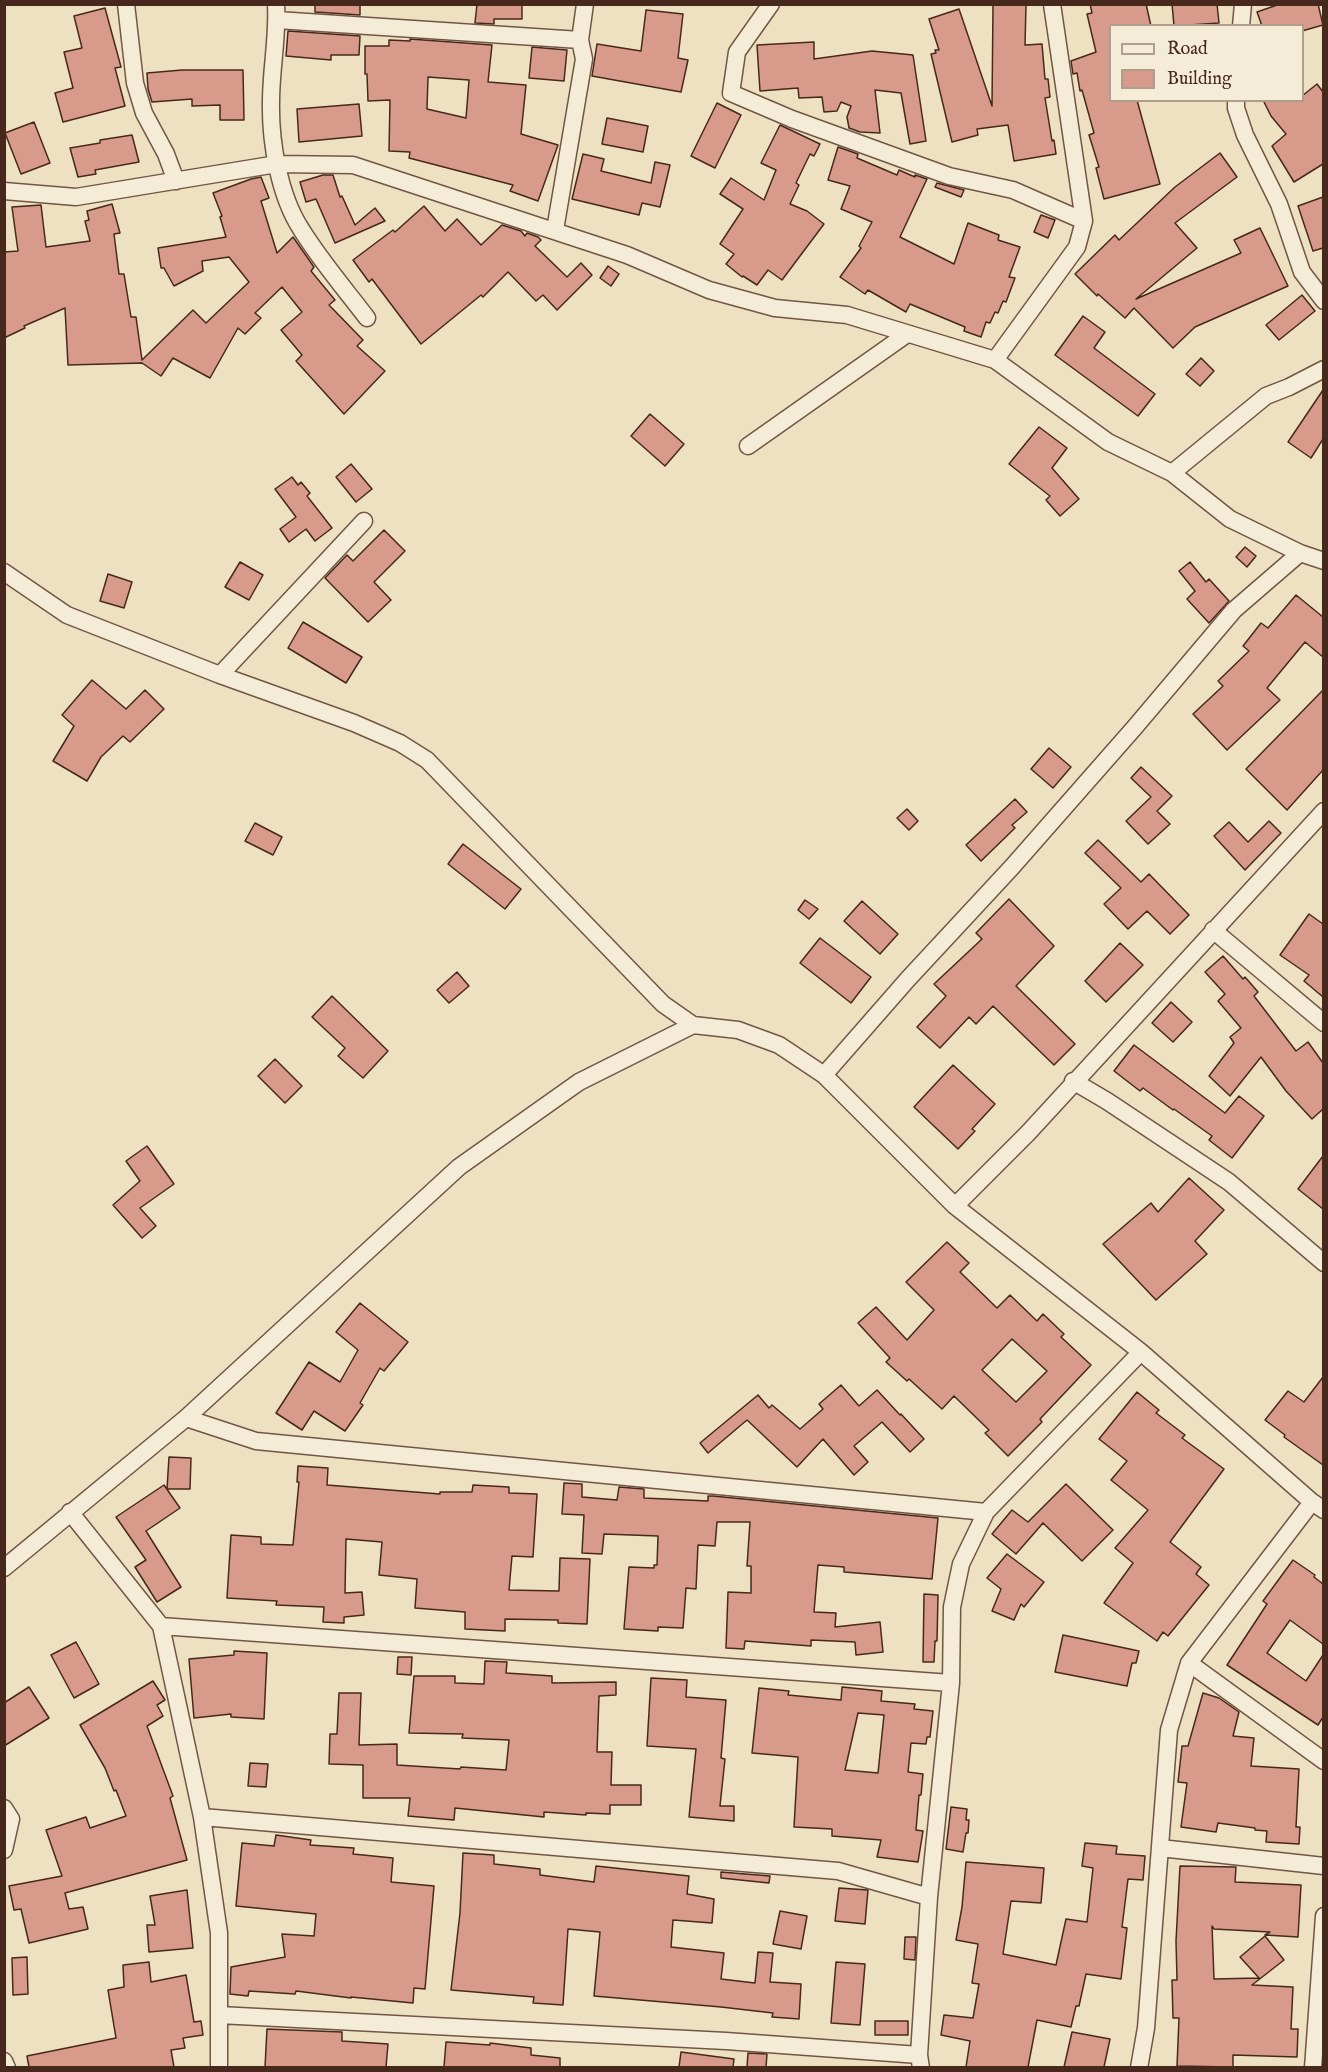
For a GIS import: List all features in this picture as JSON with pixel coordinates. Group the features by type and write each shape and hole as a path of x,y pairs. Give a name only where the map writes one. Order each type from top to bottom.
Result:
{"street":[{"path":"126,4 135,83 144,113 166,154 176,181"},
{"path":"555,230 584,59 580,40 585,4"},
{"path":"771,4 737,52 731,93 792,119 950,176 1013,190 1084,221"},
{"path":"995,360 1077,247 1084,221 1052,4"},
{"path":"1241,24 1243,4"},
{"path":"367,318 300,229 285,197 276,164 271,102 276,12 580,40"},
{"path":"1236,102 1245,135 1279,204 1302,272 1323,301"},
{"path":"4,191 76,197 276,164 353,165 627,255 709,290 775,308 847,315 995,360 1108,442 1172,473 1230,519 1300,553 1323,561"},
{"path":"748,446 907,334"},
{"path":"1172,473 1266,396 1323,369"},
{"path":"220,675 364,520"},
{"path":"824,1075 908,979 1012,867 1234,610 1300,553"},
{"path":"4,572 67,615 220,675 354,723 400,743 427,760 663,1004 693,1025 738,1030 779,1045 824,1075 955,1206 1141,1352 1318,1506 1189,1663 1169,1730 1146,2028 1139,2067"},
{"path":"955,1206 1028,1133 1073,1081 1322,814"},
{"path":"1213,930 1323,1023"},
{"path":"4,1568 186,1418 459,1167 579,1082 693,1025"},
{"path":"1073,1081 1229,1182 1323,1263"},
{"path":"219,2016 726,2041 920,2061 929,1896 951,1683 952,1607 961,1564 986,1512 1141,1352"},
{"path":"186,1418 256,1442 986,1512"},
{"path":"70,1512 161,1626 202,1817 219,1933 219,2067"},
{"path":"161,1626 951,1683"},
{"path":"1189,1663 1323,1761"},
{"path":"4,1808 10,1820 4,1850"},
{"path":"202,1817 838,1871 929,1896"},
{"path":"1160,1848 1323,1866"},
{"path":"1313,2067 1323,1916"},
{"path":"4,2061 6,2067"}],"building":[{"path":"315,4 360,4 360,15 315,12"},
{"path":"477,4 522,4 522,19 494,19 494,24 475,23"},
{"path":"1090,4 1146,4 1151,24 1109,24 1109,102 1138,102 1160,184 1104,199 1096,168 1099,167 1089,135 1094,133 1082,90 1080,91 1077,73 1073,74 1071,61 1096,52 1087,14 1092,13"},
{"path":"1172,4 1217,4 1219,23 1174,24"},
{"path":"1280,4 1318,4 1323,25 1304,30 1304,24 1261,24 1257,12"},
{"path":"993,5 1026,5 1025,45 1042,44 1045,79 1048,79 1050,97 1045,98 1056,154 1014,161 1008,125 977,129 978,135 952,142 931,54 939,50 929,19 959,9 992,106"},
{"path":"105,8 121,67 115,68 125,106 63,122 55,93 73,88 64,52 82,48 74,16"},
{"path":"646,10 683,14 678,58 688,60 681,92 592,76 597,44 641,51"},
{"path":"288,31 360,36 359,55 331,55 331,60 286,56"},
{"path":"410,39 492,45 488,82 526,85 521,134 558,145 538,201 510,191 513,185 409,158 410,152 389,151 390,100 368,101 365,46 389,46 389,40 410,41","holes":["428,77 469,80 466,118 427,109"]},
{"path":"814,42 814,59 872,51 913,55 926,141 910,144 901,93 875,90 880,133 860,132 849,128 847,117 851,106 841,102 837,111 824,112 822,97 799,98 798,88 760,91 757,45"},
{"path":"532,47 567,50 564,81 529,78"},
{"path":"182,70 243,70 244,120 220,120 220,105 192,106 192,99 152,102 147,73"},
{"path":"1317,84 1323,92 1323,164 1294,182 1272,146 1286,134 1271,116 1264,102 1304,102 1304,94"},
{"path":"717,103 741,115 715,168 691,156"},
{"path":"359,104 362,136 299,142 297,109"},
{"path":"607,118 648,126 643,152 602,144"},
{"path":"34,122 50,163 21,174 5,133"},
{"path":"780,125 820,144 814,156 810,154 796,183 799,185 790,204 807,211 824,224 782,280 768,270 757,285 726,264 734,254 720,244 743,209 720,194 731,178 764,200 776,170 761,163"},
{"path":"132,135 139,162 95,170 96,174 78,177 70,148"},
{"path":"838,147 858,154 857,158 897,175 899,170 927,179 900,237 954,264 968,223 999,235 998,240 1020,247 1009,277 1015,278 1006,302 1003,301 998,313 995,312 990,323 986,322 981,337 964,331 965,327 910,304 906,312 868,290 865,294 840,277 861,248 859,246 872,222 841,209 850,186 828,180"},
{"path":"1220,153 1237,177 1175,223 1197,248 1136,299 1241,253 1234,240 1260,228 1288,286 1195,327 1173,348 1134,308 1125,318 1098,294 1097,296 1075,274 1115,235 1119,240 1175,187"},
{"path":"583,154 604,159 601,171 651,183 655,162 670,165 660,207 642,203 639,215 572,199"},
{"path":"323,175 333,175 340,197 342,196 355,225 375,208 385,221 335,243 316,199 306,202 300,182"},
{"path":"261,177 269,198 261,201 277,253 293,237 314,267 311,271 335,300 329,305 363,340 357,346 385,371 344,414 296,361 302,355 281,330 302,312 282,287 255,313 261,318 245,334 238,328 210,378 173,358 161,376 142,363 68,365 65,308 24,326 25,328 4,338 4,252 18,251 12,207 41,205 46,247 90,241 85,221 89,220 87,211 112,204 120,233 114,234 119,274 124,274 131,317 136,317 142,360 193,310 206,323 249,282 229,257 202,261 203,271 174,286 164,268 161,268 158,248 226,237 220,217 222,216 213,193"},
{"path":"937,183 964,190 961,197 935,187"},
{"path":"1323,197 1323,248 1313,251 1298,206"},
{"path":"424,206 445,231 457,219 481,245 502,225 521,231 525,236 527,233 538,237 541,240 535,246 567,277 581,263 592,275 557,310 543,295 536,301 508,272 483,297 481,295 421,344 372,279 369,282 353,260 393,230 395,232"},
{"path":"1041,215 1055,220 1048,238 1034,232"},
{"path":"608,266 619,274 611,286 600,278"},
{"path":"1302,295 1315,311 1279,340 1266,325"},
{"path":"1083,316 1105,332 1094,348 1155,394 1138,416 1055,355"},
{"path":"1201,358 1214,371 1200,386 1186,374"},
{"path":"1323,390 1323,439 1311,458 1288,442"},
{"path":"650,414 684,444 665,466 631,436"},
{"path":"1039,427 1067,448 1052,468 1079,499 1060,516 1046,500 1050,496 1009,464"},
{"path":"351,464 372,489 356,502 336,477"},
{"path":"292,477 298,485 301,482 310,493 307,496 332,528 315,541 306,529 289,542 280,529 296,517 275,489"},
{"path":"384,530 405,551 374,582 391,600 368,622 325,578 347,555 353,561"},
{"path":"1245,547 1256,556 1247,567 1236,557"},
{"path":"240,562 263,575 249,600 225,587"},
{"path":"1190,562 1206,582 1209,579 1229,601 1209,623 1187,599 1195,591 1179,571"},
{"path":"108,574 132,582 124,608 100,601"},
{"path":"1296,595 1323,617 1323,657 1305,642 1267,688 1280,700 1227,750 1193,714 1223,686 1218,681 1249,651 1243,646 1261,623 1268,628"},
{"path":"303,622 362,657 346,683 288,648"},
{"path":"92,680 126,709 145,690 164,709 130,742 123,736 101,757 87,781 53,761 74,726 62,715"},
{"path":"1323,690 1323,770 1287,810 1246,769"},
{"path":"1049,748 1071,767 1053,788 1031,769"},
{"path":"1141,767 1172,796 1157,811 1170,824 1148,844 1126,821 1151,797 1131,778"},
{"path":"1015,799 1027,812 1012,825 1015,828 981,861 966,845"},
{"path":"907,809 918,821 909,830 897,818"},
{"path":"1269,821 1281,833 1245,870 1214,836 1229,822 1248,842"},
{"path":"255,823 282,837 273,855 245,841"},
{"path":"1098,840 1141,882 1149,874 1189,915 1170,934 1147,911 1128,929 1104,904 1121,888 1085,853"},
{"path":"463,844 521,889 505,909 448,864"},
{"path":"1009,899 1054,946 1016,986 1075,1044 1054,1065 993,1006 976,1024 969,1017 940,1048 917,1027 946,996 934,984 982,939 976,933"},
{"path":"805,900 818,909 809,919 798,910"},
{"path":"862,901 898,934 880,954 844,921"},
{"path":"1309,914 1323,924 1323,997 1304,981 1309,975 1280,955"},
{"path":"820,938 871,977 851,1003 800,963"},
{"path":"1120,943 1143,965 1106,1002 1085,981"},
{"path":"1223,956 1258,992 1254,996 1296,1051 1308,1042 1323,1063 1323,1109 1312,1119 1286,1091 1261,1057 1230,1096 1209,1076 1234,1043 1230,1037 1241,1028 1218,1001 1225,994 1205,972"},
{"path":"457,972 469,986 449,1003 437,990"},
{"path":"332,996 388,1051 363,1078 338,1056 345,1048 312,1017"},
{"path":"1171,1002 1192,1022 1173,1042 1152,1023"},
{"path":"1134,1045 1225,1113 1239,1096 1264,1116 1232,1158 1209,1140 1212,1136 1143,1088 1140,1091 1114,1071"},
{"path":"275,1059 302,1086 285,1103 258,1076"},
{"path":"953,1065 995,1104 972,1129 975,1131 958,1149 914,1107"},
{"path":"147,1146 174,1184 140,1208 156,1226 142,1238 113,1205 140,1181 126,1161"},
{"path":"1323,1156 1323,1209 1298,1189"},
{"path":"1189,1178 1224,1210 1195,1241 1207,1254 1156,1300 1103,1244 1151,1203 1158,1212"},
{"path":"947,1242 969,1263 960,1272 997,1308 1010,1295 1037,1321 1043,1314 1064,1334 1061,1337 1091,1365 1040,1419 1042,1422 1008,1456 985,1433 989,1430 954,1396 942,1409 909,1379 907,1381 886,1362 890,1358 858,1323 876,1307 907,1340 934,1310 906,1282","holes":["1012,1339 1047,1371 1016,1402 982,1370"]},
{"path":"360,1303 408,1342 384,1371 380,1368 360,1403 363,1405 345,1431 314,1411 302,1430 276,1413 309,1362 340,1382 358,1350 336,1332"},
{"path":"1323,1377 1323,1465 1265,1420 1288,1391 1304,1402"},
{"path":"841,1385 859,1406 877,1390 924,1439 910,1452 882,1422 854,1446 868,1462 854,1475 823,1439 797,1467 747,1420 708,1453 700,1443 758,1395 769,1408 772,1405 800,1429 823,1409 819,1404"},
{"path":"1137,1392 1159,1410 1156,1413 1185,1435 1182,1438 1224,1469 1170,1542 1201,1567 1196,1574 1209,1585 1168,1636 1163,1632 1157,1641 1104,1603 1133,1563 1115,1548 1148,1510 1111,1480 1127,1461 1099,1439"},
{"path":"169,1457 191,1458 190,1489 167,1489"},
{"path":"298,1466 328,1468 327,1485 440,1494 440,1492 472,1492 473,1485 509,1487 509,1493 537,1494 533,1557 512,1556 509,1590 559,1591 560,1558 590,1559 587,1624 558,1623 558,1620 505,1619 505,1631 465,1629 465,1612 415,1608 417,1579 379,1575 382,1542 346,1539 345,1593 362,1592 364,1615 344,1617 344,1623 323,1622 324,1607 276,1605 277,1601 227,1598 231,1535 261,1537 261,1544 293,1545 299,1482 297,1482"},
{"path":"564,1483 582,1484 582,1497 617,1500 619,1487 644,1489 644,1498 708,1501 708,1496 713,1496 938,1518 932,1579 844,1572 844,1567 818,1565 814,1612 836,1613 835,1627 880,1622 883,1652 856,1655 855,1642 811,1640 811,1646 745,1641 744,1649 726,1648 728,1592 751,1593 751,1566 747,1566 750,1522 717,1522 715,1546 698,1545 696,1589 686,1588 683,1628 658,1627 658,1631 624,1629 629,1567 654,1568 654,1565 657,1565 658,1536 604,1534 602,1554 582,1553 584,1515 562,1514"},
{"path":"1066,1484 1113,1530 1082,1561 1043,1523 1016,1554 992,1534 1012,1510 1028,1522"},
{"path":"164,1485 180,1508 146,1531 181,1587 157,1602 135,1567 146,1560 116,1517"},
{"path":"1007,1554 1044,1582 1024,1607 1021,1604 1014,1620 992,1611 1001,1589 987,1578"},
{"path":"1293,1560 1315,1575 1314,1577 1323,1584 1323,1644 1290,1620 1267,1653 1306,1681 1323,1655 1323,1717 1318,1725 1227,1665 1267,1604 1263,1601"},
{"path":"924,1594 938,1595 934,1662 923,1662"},
{"path":"1063,1635 1139,1651 1136,1663 1132,1663 1127,1686 1055,1672"},
{"path":"76,1642 99,1684 74,1698 51,1655"},
{"path":"234,1651 267,1653 264,1719 231,1717 231,1714 194,1718 189,1659 234,1655"},
{"path":"398,1657 412,1657 411,1675 397,1674"},
{"path":"485,1661 507,1662 506,1673 552,1676 552,1683 616,1682 616,1695 599,1696 597,1752 612,1752 611,1785 641,1785 641,1805 610,1805 610,1814 544,1812 544,1817 455,1808 454,1820 408,1816 410,1798 363,1798 363,1765 329,1764 330,1734 337,1734 339,1693 361,1693 359,1745 397,1744 397,1765 506,1770 509,1740 462,1738 463,1734 409,1733 414,1676 455,1676 455,1683 484,1684"},
{"path":"651,1678 687,1680 686,1697 726,1700 721,1758 725,1759 720,1806 734,1806 734,1821 689,1817 696,1749 647,1746"},
{"path":"153,1681 165,1700 157,1705 163,1716 147,1726 173,1796 170,1798 187,1860 65,1893 69,1909 83,1907 88,1929 29,1943 21,1909 14,1910 9,1886 62,1876 46,1830 86,1817 90,1828 126,1816 105,1768 80,1725"},
{"path":"29,1687 49,1718 4,1746 4,1703"},
{"path":"842,1687 882,1691 881,1701 915,1704 914,1709 933,1711 930,1737 927,1737 926,1744 911,1743 908,1772 923,1774 916,1830 923,1831 918,1862 877,1857 881,1840 832,1836 832,1829 794,1827 798,1757 752,1753 759,1688 789,1691 788,1695 841,1700","holes":["858,1713 884,1715 878,1773 845,1770"]},
{"path":"1203,1693 1219,1698 1239,1712 1233,1736 1254,1738 1251,1766 1299,1769 1296,1827 1300,1827 1299,1844 1266,1842 1267,1831 1255,1830 1255,1828 1218,1823 1216,1832 1181,1827 1187,1783 1178,1782 1182,1746 1188,1746"},
{"path":"250,1763 268,1764 266,1787 248,1786"},
{"path":"951,1807 967,1809 968,1833 966,1833 963,1852 946,1849"},
{"path":"276,1835 311,1840 310,1845 354,1848 353,1854 393,1858 391,1882 434,1886 425,1989 414,1988 413,2003 296,1991 295,1994 249,1991 248,1996 230,1994 231,1967 285,1957 282,1934 314,1936 316,1914 236,1906 242,1843 274,1846"},
{"path":"1085,1843 1117,1846 1116,1854 1145,1856 1143,1880 1128,1879 1122,1927 1127,1928 1121,1979 1086,1974 1079,2006 1076,2006 1071,2027 1037,2020 1028,2067 966,2067 970,2041 941,2035 944,2015 973,2018 979,1984 972,1983 978,1944 956,1940 966,1862 1044,1868 1041,1903 1011,1901 1003,1954 1056,1965 1066,1919 1087,1922 1093,1868 1082,1866"},
{"path":"463,1853 494,1855 494,1864 540,1869 540,1875 594,1882 596,1866 689,1876 687,1894 714,1899 712,1923 673,1920 671,1947 724,1953 721,1979 755,1983 758,1952 773,1953 770,1982 801,1984 799,2019 772,2017 773,2013 721,2007 594,1996 600,1932 568,1929 563,2005 533,2003 534,1997 451,1990 460,1913"},
{"path":"1180,1866 1236,1867 1235,1882 1301,1885 1298,1937 1265,1935 1270,1932 1214,1929 1212,1926 1214,1979 1259,1978 1240,1957 1265,1936 1284,1960 1252,1985 1293,1987 1291,2029 1298,2029 1297,2057 1233,2055 1233,2067 1177,2066 1179,2018 1173,2018 1172,1980 1177,1980 1176,1941"},
{"path":"721,1872 770,1876 769,1883 721,1878"},
{"path":"839,1888 868,1890 865,1924 835,1921"},
{"path":"187,1890 193,1948 149,1952 147,1925 155,1925 150,1896"},
{"path":"780,1911 807,1916 801,1949 773,1944"},
{"path":"905,1937 916,1937 915,1960 904,1959"},
{"path":"27,1957 28,1994 13,1995 12,1958"},
{"path":"149,1962 151,1982 186,1975 194,2022 201,2021 203,2035 183,2038 185,2048 171,2050 174,2067 29,2067 27,2056 116,2038 108,1990 124,1987 123,1965"},
{"path":"836,1962 865,1964 860,2025 831,2023"},
{"path":"875,2021 908,2021 908,2035 875,2035"},
{"path":"267,2029 342,2032 342,2041 388,2044 386,2067 265,2067"},
{"path":"1072,2032 1110,2039 1104,2067 1064,2067"},
{"path":"446,2042 490,2045 490,2043 531,2048 531,2055 560,2058 560,2067 444,2067"},
{"path":"681,2052 734,2059 733,2067 679,2067"},
{"path":"748,2053 767,2054 766,2067 747,2067"}]}
